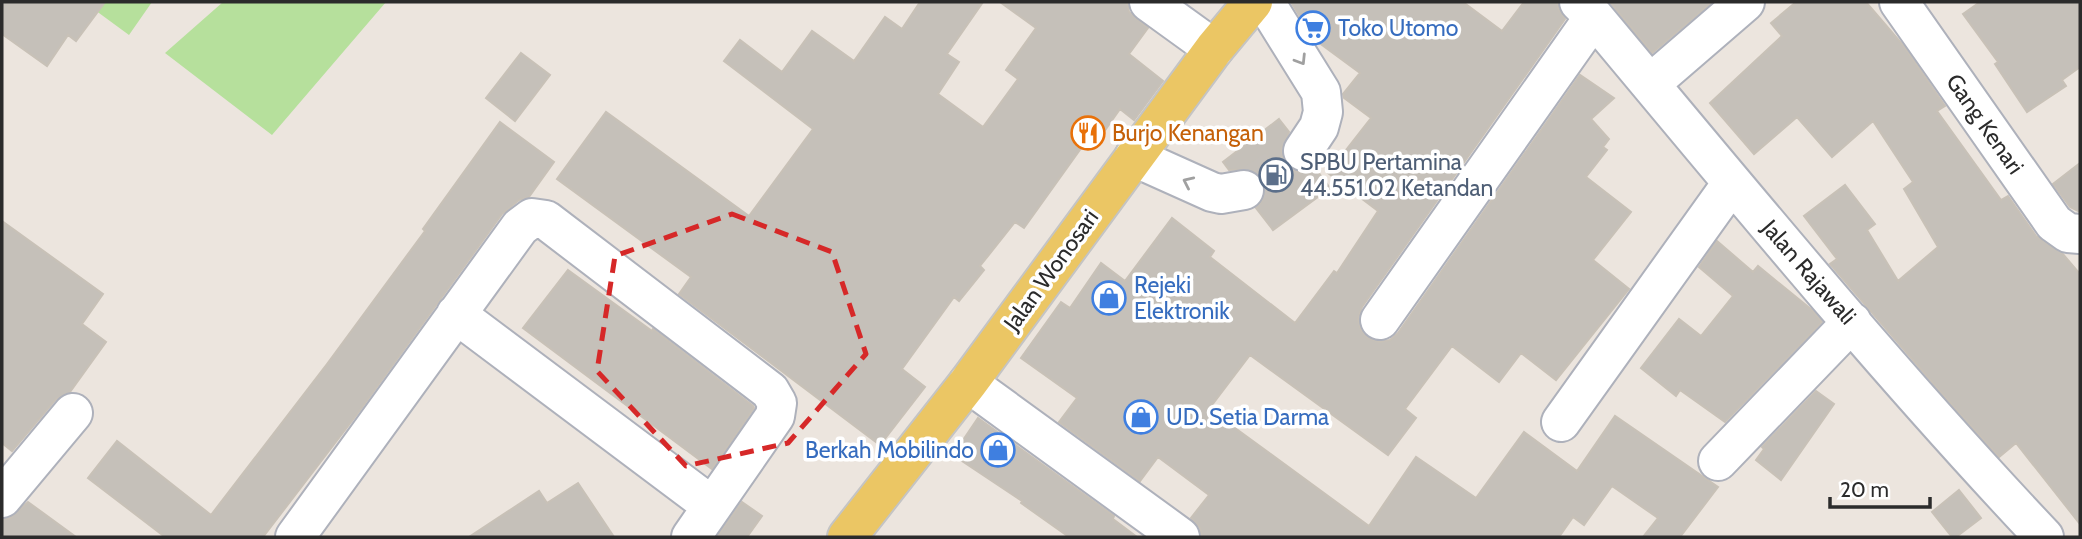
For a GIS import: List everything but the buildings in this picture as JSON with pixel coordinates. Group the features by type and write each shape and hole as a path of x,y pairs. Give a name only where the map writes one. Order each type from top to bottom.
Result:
{"main road":[{"name":"Jalan Wonosari","path":"847,537 968,383 1214,49 1253,2"}],"street":[{"path":"1149,2 1214,49"},
{"path":"1265,2 1321,92 1323,113 1319,127 1303,151"},
{"path":"1650,84 1745,2"},
{"name":"Gang Kenari","path":"1899,2 2054,223 2068,233 2080,234"},
{"path":"1380,320 1587,10"},
{"name":"Jalan Rajawali","path":"1587,10 1950,438 2044,537"},
{"path":"1134,157 1212,192 1222,194 1244,191"},
{"path":"1561,422 1732,183"},
{"path":"295,537 520,227 532,218 546,220 770,391 777,403 775,416 691,537"},
{"path":"456,314 712,506"},
{"path":"1718,461 1852,322"},
{"path":"968,383 1180,537"},
{"path":"2,498 73,413"}],"highlighted area":[{"path":"732,214 832,252 866,354 788,443 686,466 597,371 615,256"}],"green space":[{"path":"84,2 152,2 129,35"},
{"path":"223,2 386,2 272,135 165,53"}],"tunnel":[{"path":"1244,190 1303,151"}],"place":[{"name":"Toko Utomo","path":"1313,28"},
{"name":"Burjo Kenangan","path":"1088,133"},
{"name":"SPBU Pertamina 44.551.02 Ketandan","path":"1276,175"},
{"name":"Rejeki Elektronik","path":"1109,298"},
{"name":"UD. Setia Darma","path":"1141,417"},
{"name":"Berkah Mobilindo","path":"998,450"}]}
